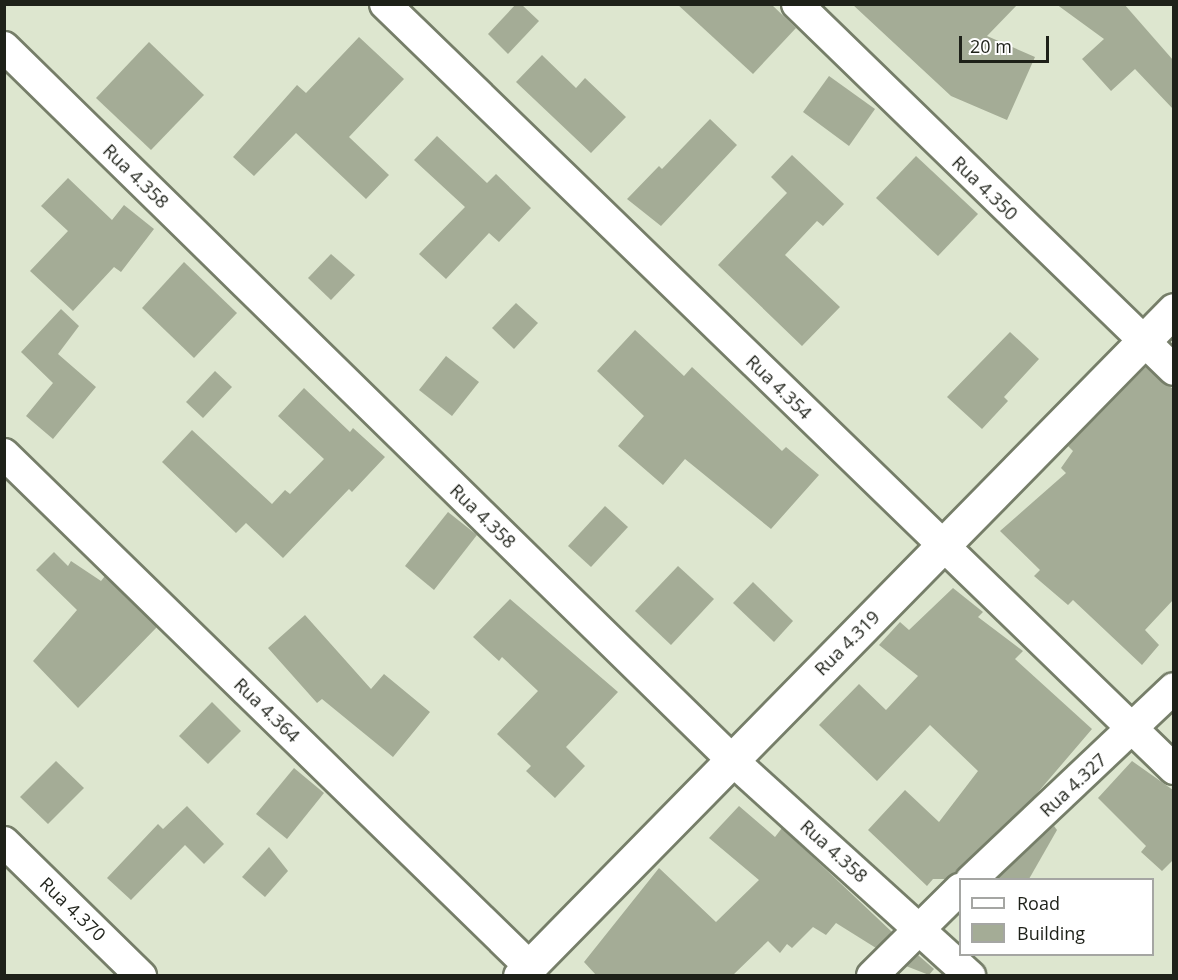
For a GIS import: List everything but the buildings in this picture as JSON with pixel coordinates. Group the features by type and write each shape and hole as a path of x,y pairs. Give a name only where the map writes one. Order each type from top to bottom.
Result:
{"street":[{"name":"Rua 4.354","path":"385,4 1173,769"},
{"name":"Rua 4.350","path":"797,4 1173,370"},
{"name":"Rua 4.358","path":"4,47 732,759 970,975"},
{"name":"Rua 4.319","path":"524,971 1173,310"},
{"name":"Rua 4.364","path":"4,454 524,971"},
{"name":"Rua 4.327","path":"972,878 1134,729 1173,688"},
{"name":"Rua 4.370","path":"4,842 133,973"},
{"path":"872,975 959,890"}]}
